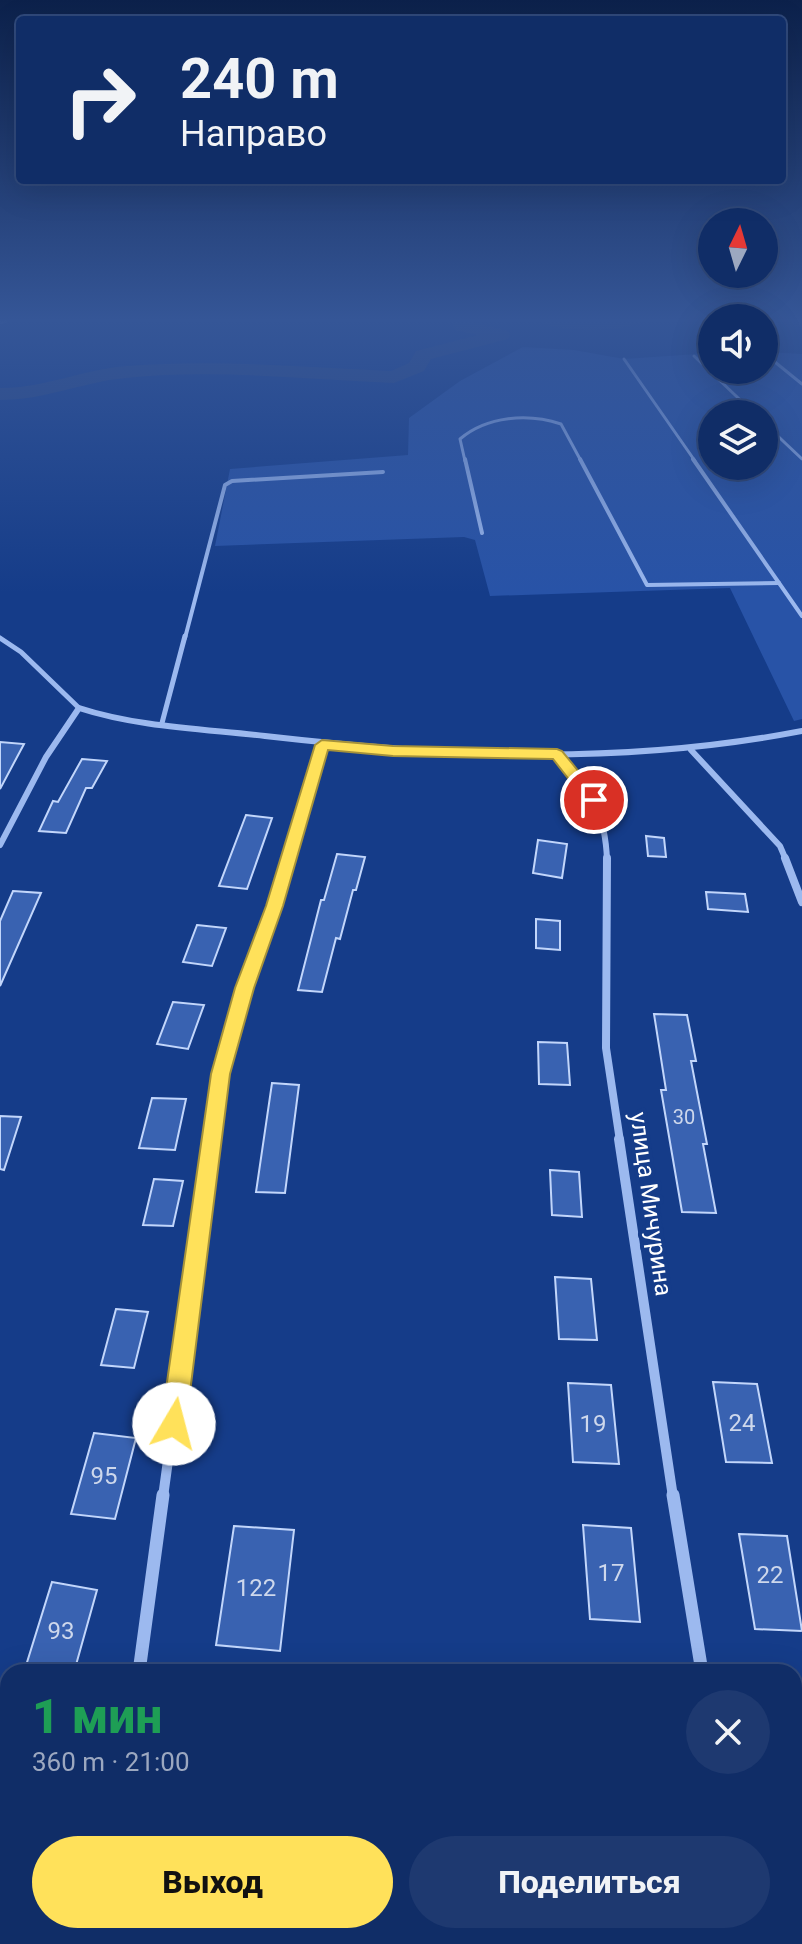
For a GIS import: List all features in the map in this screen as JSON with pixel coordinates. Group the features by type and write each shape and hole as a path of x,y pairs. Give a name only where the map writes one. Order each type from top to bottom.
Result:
{"street":[{"path":"0,845 46,757 79,708 104,716 322,745 393,751 557,754 691,750 802,731"},
{"path":"140,1664 221,1074 244,988 274,906 322,745"},
{"path":"691,750 780,846 802,902"},
{"name":"улица Мичурина","path":"557,754 594,800 606,829 609,936 606,1048 654,1377 701,1664"}],"lane":[{"path":"660,412 802,616"},
{"path":"482,533 460,439 469,429 503,421 548,419 561,424 647,585 779,583"},
{"path":"778,436 802,459"},
{"path":"162,723 225,485 232,481 383,472"},
{"path":"0,638 21,652 79,708"}],"shaded area":[{"path":"418,412 698,412 698,480 778,480 778,412 802,412 802,719 794,721 730,588 490,596 475,540 464,537 215,546 230,469 408,455 409,418"}],"building":[{"path":"0,742 24,744 0,789"},
{"path":"82,759 107,761 92,788 86,788 66,833 39,831 53,801 58,802"},
{"path":"246,815 272,818 247,889 219,886"},
{"path":"646,836 664,838 666,857 648,856"},
{"path":"538,840 567,844 562,878 533,873"},
{"path":"337,854 365,857 356,890 353,890 340,939 336,938 322,992 298,990 321,900 324,900"},
{"path":"13,891 41,893 0,986 0,921"},
{"path":"706,892 745,894 748,912 708,909"},
{"path":"536,919 560,921 560,950 536,948"},
{"path":"197,925 226,928 212,966 183,962"},
{"path":"173,1002 204,1005 188,1049 157,1044"},
{"path":"654,1014 687,1015 696,1061 691,1061 707,1144 703,1144 716,1213 682,1212 661,1090 666,1090"},
{"path":"538,1042 567,1043 570,1085 539,1084"},
{"path":"272,1083 299,1085 285,1193 256,1192"},
{"path":"152,1098 186,1099 175,1150 139,1148"},
{"path":"0,1116 21,1117 4,1170 0,1169"},
{"path":"550,1170 579,1172 582,1217 552,1215"},
{"path":"154,1179 183,1181 173,1226 143,1225"},
{"path":"555,1277 591,1279 597,1340 559,1339"},
{"path":"116,1309 148,1312 134,1368 101,1365"},
{"path":"713,1382 757,1384 772,1463 726,1462"},
{"path":"568,1383 611,1385 619,1464 573,1462"},
{"path":"94,1433 136,1438 115,1519 71,1514"},
{"path":"583,1525 631,1528 640,1622 590,1619"},
{"path":"234,1526 294,1530 280,1651 216,1645"},
{"path":"739,1534 787,1536 802,1631 755,1629"},
{"path":"52,1582 97,1590 76,1664 26,1664"}],"route":[{"path":"174,1424 221,1074 244,988 274,906 298,817 322,745 393,751 557,754 594,800"}]}
